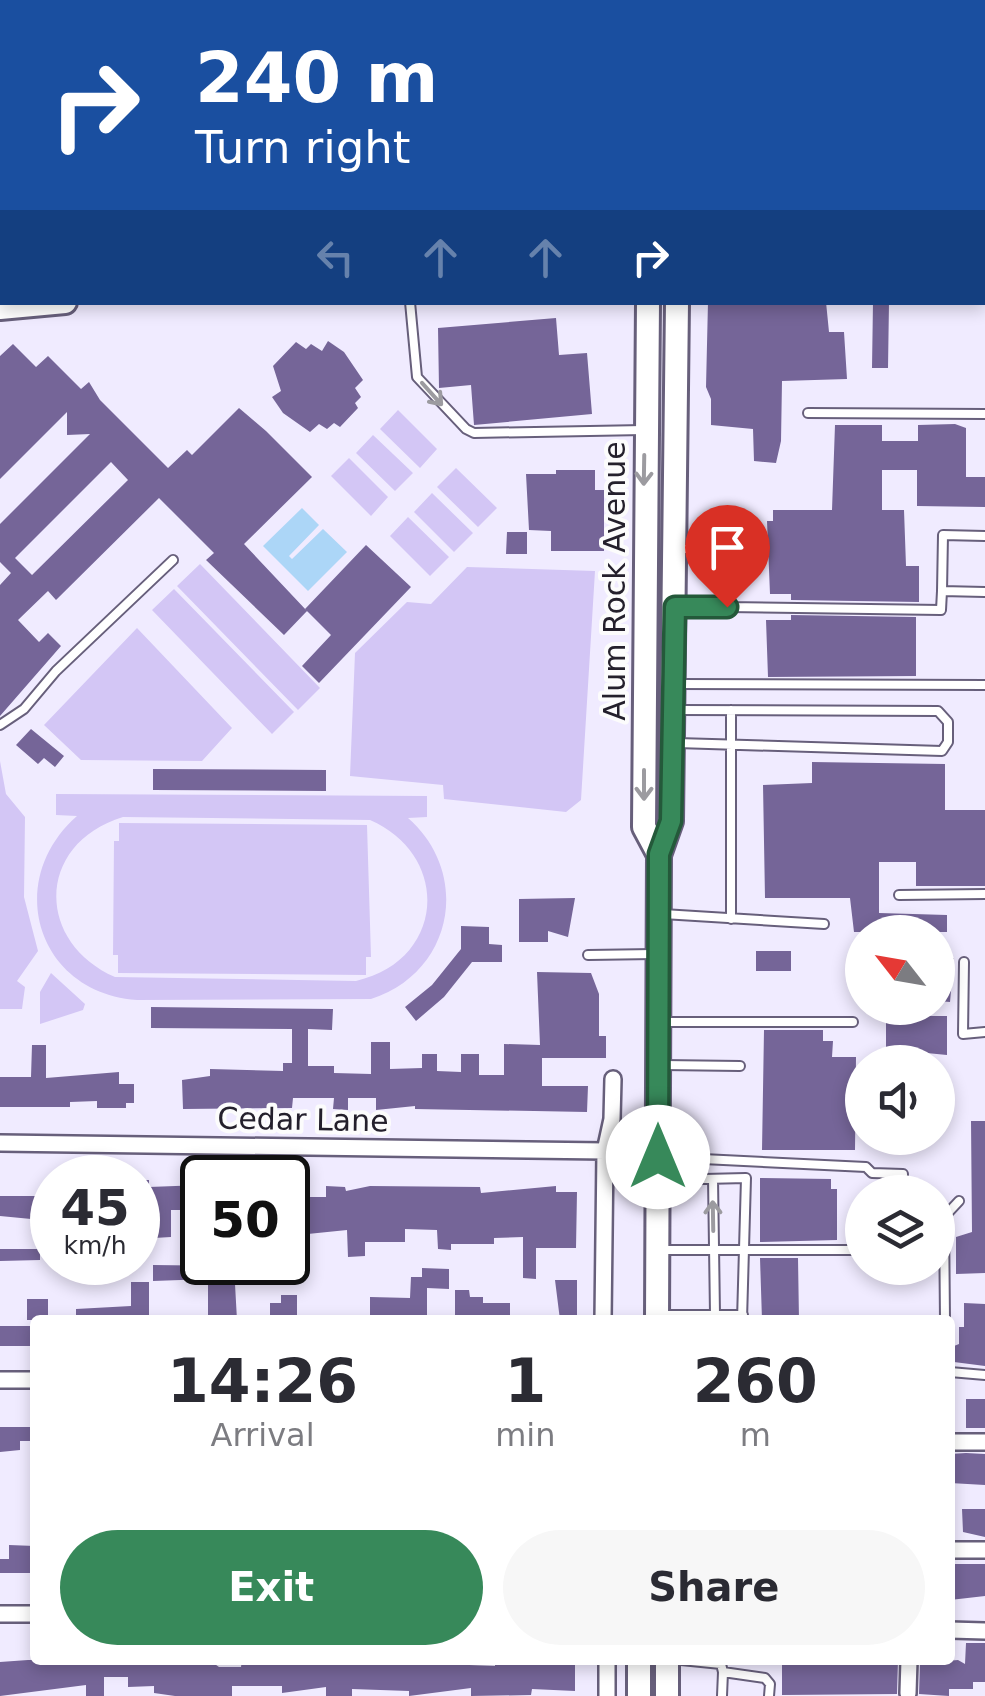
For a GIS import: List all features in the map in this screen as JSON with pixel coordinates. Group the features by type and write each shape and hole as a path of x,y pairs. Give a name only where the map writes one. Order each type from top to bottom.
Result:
{"main road":[{"path":"0,308 33,305"},
{"name":"Alum Rock Avenue","path":"648,305 644,827 659,854"},
{"name":"Alum Rock Avenue","path":"657,1315 659,854 671,821 678,305"},
{"path":"644,711 658,724 666,742 673,743"},
{"path":"638,1696 639,1665"},
{"path":"667,1665 667,1696"}],"street":[{"path":"603,1315 605,1151 612,1119 613,1078"},
{"name":"Cedar Lane","path":"0,1144 605,1151"},
{"path":"0,1380 30,1380"},
{"path":"955,1442 985,1442"},
{"path":"955,1550 985,1550"},
{"path":"0,1614 30,1614"},
{"path":"955,1630 985,1631"},
{"path":"607,1665 607,1696"},
{"path":"908,1693 909,1665"}],"lane":[{"path":"410,305 417,378 474,434 645,430"},
{"path":"808,413 985,414"},
{"path":"675,607 942,610 943,536 985,536"},
{"path":"675,549 728,550 727,607"},
{"path":"0,725 24,709 56,671 173,560"},
{"path":"942,591 985,592"},
{"path":"674,684 985,685"},
{"path":"673,710 938,712 948,722 948,742 942,751 673,743"},
{"path":"731,710 731,919"},
{"path":"898,895 985,894"},
{"path":"659,914 824,924"},
{"path":"588,955 659,954"},
{"path":"964,962 963,1034 985,1032"},
{"path":"658,1022 845,1022"},
{"path":"658,1064 740,1066"},
{"path":"658,1168 866,1167 872,1173 903,1175"},
{"path":"658,1168 713,1179 746,1178 743,1315"},
{"path":"713,1179 714,1314"},
{"path":"945,1315 944,1217 959,1201"},
{"path":"657,1250 845,1250"},
{"path":"700,1315 721,1315"},
{"path":"955,1372 985,1375"},
{"path":"722,1696 722,1665 765,1678 770,1684 769,1696"}],"shaded area":[{"path":"398,410 437,449 420,468 380,429"},
{"path":"373,435 413,473 395,491 356,453"},
{"path":"349,458 388,497 371,516 331,476"},
{"path":"456,468 497,508 478,527 437,487"},
{"path":"432,493 473,533 454,552 414,512"},
{"path":"408,517 449,557 430,576 390,536"},
{"path":"200,564 320,688 298,710 177,586"},
{"path":"467,567 595,571 581,800 566,812 444,799 443,785 350,776 355,653 407,602 431,604"},
{"path":"174,589 294,712 272,734 152,610"},
{"path":"137,628 232,728 202,761 81,760 44,725"},
{"path":"0,761 6,794 25,817 24,897 38,951 17,981 25,987 22,1009 0,1009"},
{"path":"56,794 427,796 427,817 408,818 428,841 441,866 446,893 444,920 436,945 420,968 399,986 371,999 137,1000 103,993 75,977 55,956 42,930 37,901 41,871 54,842 77,816 56,815","holes":["123,817 370,820 397,836 415,858 425,881 427,906 421,931 407,952 386,970 356,981 115,977 89,961 70,940 59,917 56,893 61,870 74,848 95,830"]},
{"path":"119,823 367,825 371,957 366,957 366,975 118,973 118,955 113,955 114,841 119,841"},
{"path":"51,973 85,1004 83,1010 40,1024 40,992"}],"water":[{"path":"302,508 319,525 289,556 292,559 323,529 347,552 308,591 263,546"}],"building":[{"path":"708,305 826,305 829,332 844,332 847,379 782,381 781,441 776,463 754,461 753,429 711,425 711,399 706,387"},
{"path":"873,305 889,305 888,368 872,368"},
{"path":"556,318 559,355 587,353 592,414 474,425 471,385 439,388 438,328"},
{"path":"328,341 344,352 363,380 355,388 361,397 355,403 358,408 340,427 334,423 327,429 319,424 310,432 283,413 272,397 281,391 273,366 296,342 306,349 311,344 322,351"},
{"path":"13,344 36,367 48,356 81,389 89,382 100,400 168,468 187,450 192,455 239,408 312,477 244,544 307,611 284,635 206,560 214,553 159,498 56,600 48,591 18,620 39,642 48,633 61,646 0,716 0,585 11,573 0,562 0,524 90,434 67,435 67,412 0,479 0,356","holes":["111,462 128,480 32,575 15,558"]},
{"path":"955,424 966,428 966,477 985,477 985,507 917,506 917,470 882,470 882,510 904,510 906,566 919,566 919,602 791,600 791,594 770,594 767,521 773,521 773,510 832,510 835,425 882,425 882,441 918,441 918,425"},
{"path":"556,470 595,470 595,490 604,490 604,551 551,551 551,531 529,530 526,474 556,474"},
{"path":"507,532 527,532 527,554 506,554"},
{"path":"366,545 411,587 319,683 302,666 331,635 305,609"},
{"path":"791,615 916,617 916,676 768,677 766,620 791,620"},
{"path":"31,729 64,756 55,767 44,758 38,764 16,745"},
{"path":"812,762 945,764 945,810 985,810 985,886 916,886 916,862 879,862 879,913 947,915 852,915 850,898 765,898 763,785 812,783"},
{"path":"153,769 326,770 326,791 153,790"},
{"path":"575,898 568,937 548,931 548,942 519,942 519,899"},
{"path":"461,926 489,927 489,944 502,945 502,962 472,962 444,997 416,1021 405,1007 432,985 461,949"},
{"path":"756,951 791,951 791,971 756,971"},
{"path":"537,972 591,973 599,994 599,1036 606,1036 606,1058 542,1058 542,1086 588,1086 587,1112 415,1106 376,1110 376,1098 348,1098 348,1110 333,1109 334,1098 293,1098 292,1108 183,1109 182,1080 210,1076 210,1069 283,1071 283,1063 292,1063 292,1029 151,1028 151,1007 333,1009 332,1030 308,1029 308,1066 334,1066 334,1073 371,1074 371,1042 390,1042 390,1069 422,1068 422,1054 437,1054 437,1071 461,1072 461,1054 479,1054 479,1075 504,1075 504,1044 540,1045"},
{"path":"886,1025 947,1025 947,1045 886,1045"},
{"path":"764,1030 823,1030 823,1041 833,1041 832,1057 845,1057 845,1150 762,1150"},
{"path":"32,1045 46,1045 46,1078 119,1072 119,1084 134,1084 134,1103 126,1103 126,1108 97,1108 97,1101 70,1102 70,1107 0,1107 0,1077 31,1077"},
{"path":"971,1121 985,1121 985,1273 956,1274 956,1237 972,1232"},
{"path":"760,1178 831,1179 831,1189 837,1189 837,1240 760,1242"},
{"path":"180,1186 180,1210 171,1210 171,1237 160,1238 160,1187"},
{"path":"326,1186 345,1187 346,1191 370,1186 480,1187 481,1193 556,1186 556,1192 577,1192 576,1248 536,1248 536,1279 523,1278 523,1237 494,1238 494,1244 451,1244 451,1250 438,1249 437,1230 405,1229 405,1242 365,1242 365,1256 348,1257 347,1230 310,1234 310,1197 326,1197"},
{"path":"0,1196 30,1196 30,1219 0,1216"},
{"path":"0,1249 30,1249 30,1260 0,1261"},
{"path":"760,1258 798,1258 799,1315 762,1315"},
{"path":"160,1265 180,1265 180,1280 160,1281"},
{"path":"422,1268 449,1269 449,1289 427,1288 427,1315 370,1315 370,1297 410,1298 411,1277 422,1277"},
{"path":"555,1280 577,1280 577,1315 559,1315"},
{"path":"131,1285 149,1285 149,1315 76,1315 76,1309 131,1306"},
{"path":"208,1285 235,1285 237,1315 208,1315"},
{"path":"455,1290 469,1290 470,1297 483,1297 483,1303 510,1303 510,1315 455,1315"},
{"path":"281,1295 297,1295 297,1315 270,1315 270,1303 281,1303"},
{"path":"27,1299 48,1299 48,1315 30,1315 27,1320"},
{"path":"964,1303 985,1304 985,1366 955,1362 959,1327 964,1327"},
{"path":"0,1326 30,1326 30,1346 0,1346"},
{"path":"966,1399 985,1399 985,1428 966,1428"},
{"path":"0,1427 30,1427 30,1441 20,1441 20,1450 0,1452"},
{"path":"955,1454 985,1454 985,1485 955,1483"},
{"path":"962,1509 985,1509 985,1537 963,1532"},
{"path":"9,1545 30,1546 30,1573 0,1573 0,1559 9,1559"},
{"path":"955,1564 985,1564 985,1596 955,1599"},
{"path":"966,1643 985,1643 985,1682 973,1682 973,1689 949,1689 949,1696 919,1694 920,1665 955,1665 958,1660 965,1664"},
{"path":"0,1662 219,1667 575,1665 575,1691 532,1689 531,1695 471,1696 471,1688 409,1696 409,1691 352,1689 352,1696 326,1696 326,1687 282,1693 282,1686 232,1686 232,1696 175,1696 154,1693 154,1686 128,1687 128,1677 104,1677 104,1696 86,1696 86,1685 0,1696"},
{"path":"782,1665 898,1665 897,1694 782,1695"}],"route":[{"path":"658,1157 659,854 671,821 675,607 727,607"}]}
